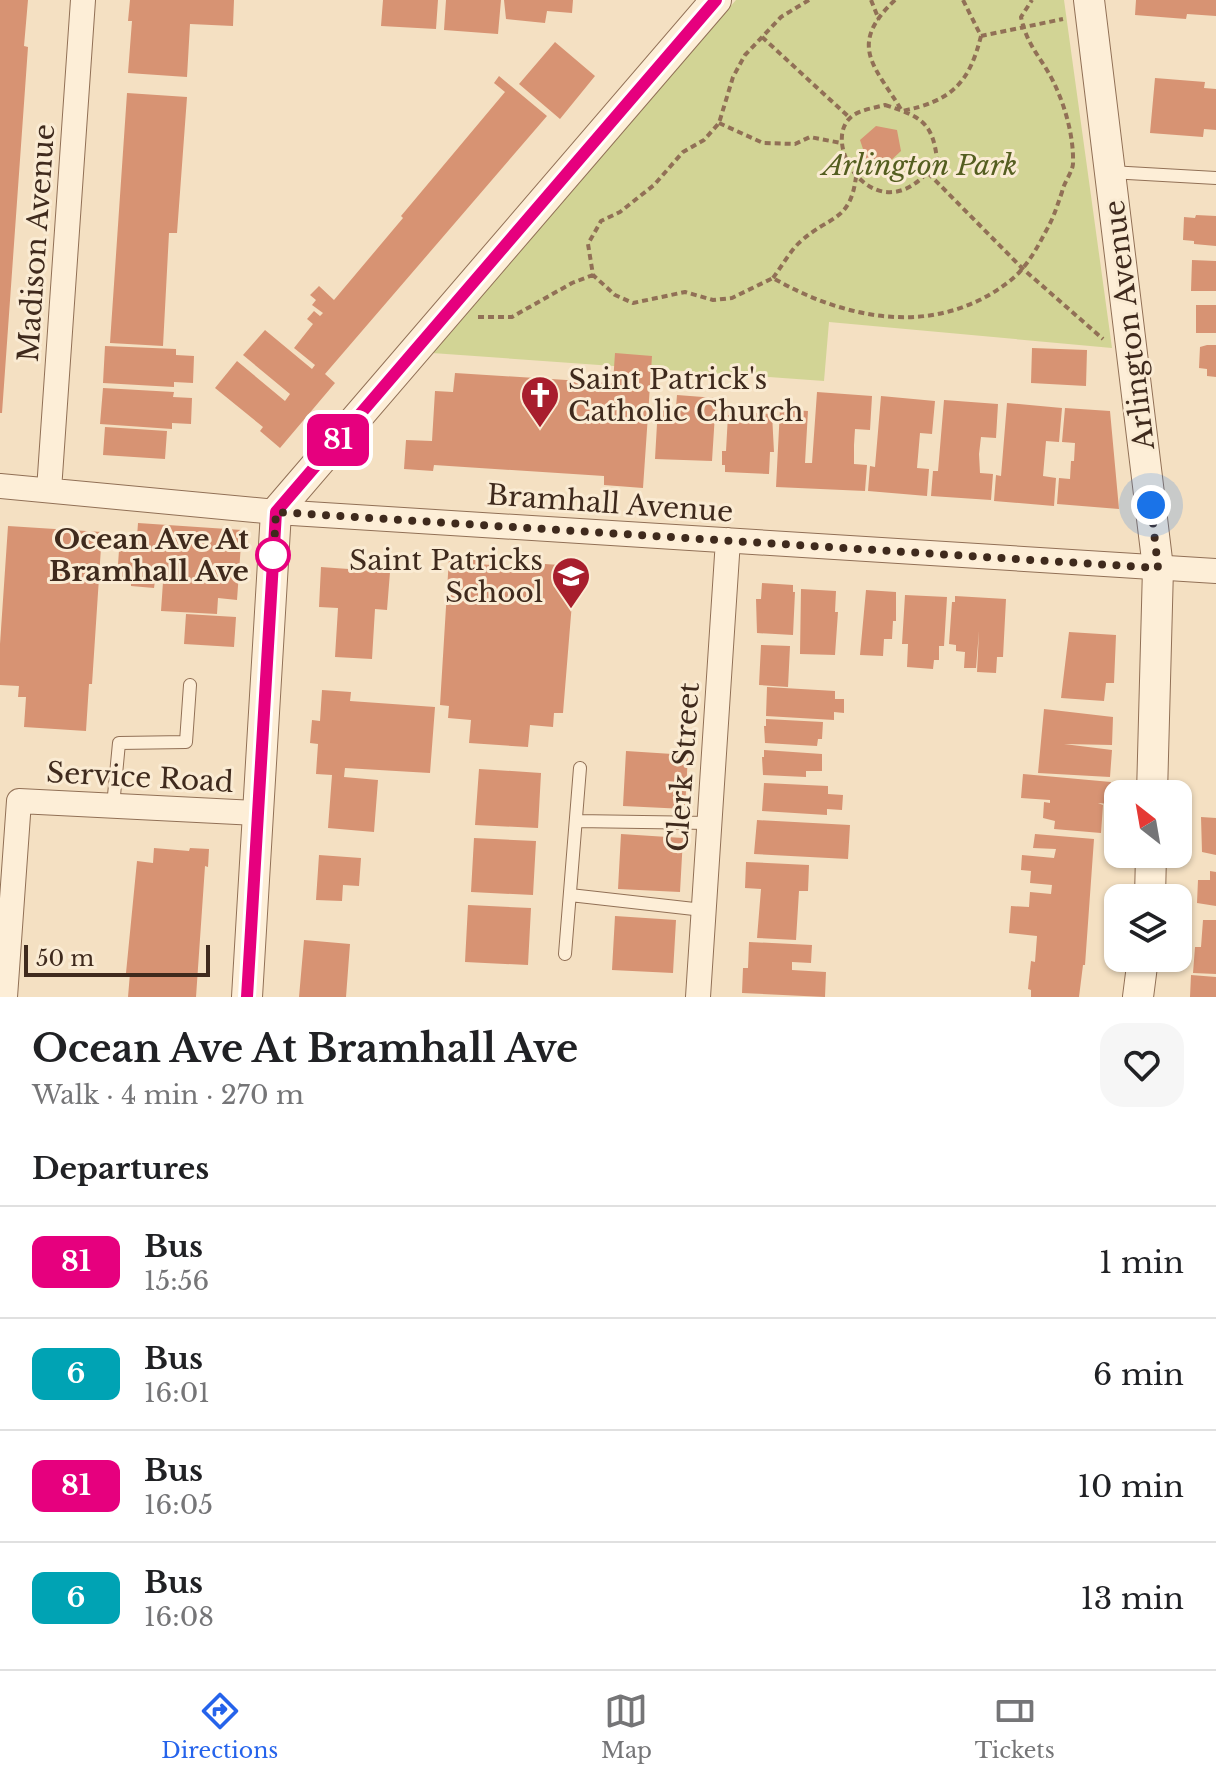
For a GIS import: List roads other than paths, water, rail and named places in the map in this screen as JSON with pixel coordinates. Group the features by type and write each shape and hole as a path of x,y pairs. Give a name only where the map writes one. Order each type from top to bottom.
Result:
{"street":[{"name":"Madison Avenue","path":"49,490 83,0"},
{"path":"247,997 276,512 716,0"},
{"name":"Arlington Avenue","path":"1089,0 1158,568 1152,780"},
{"name":"Bramhall Avenue","path":"0,486 276,512 1216,571"},
{"name":"Clerk Street","path":"698,997 728,540"},
{"name":"Service Road","path":"5,997 19,801 258,813"},
{"path":"1138,997 1141,972"}],"lane":[{"path":"1110,172 1216,178"},
{"path":"113,806 119,743 186,742 190,685"},
{"path":"565,954 580,768"},
{"path":"576,821 709,823"},
{"path":"570,895 703,910"}],"place":[{"name":"Saint Patrick's Catholic Church","path":"540,429"},
{"name":"Ocean Ave At Bramhall Ave","path":"273,555"},
{"name":"Saint Patricks School","path":"571,610"}],"park label":[{"name":"Arlington Park","path":"920,165"}]}
